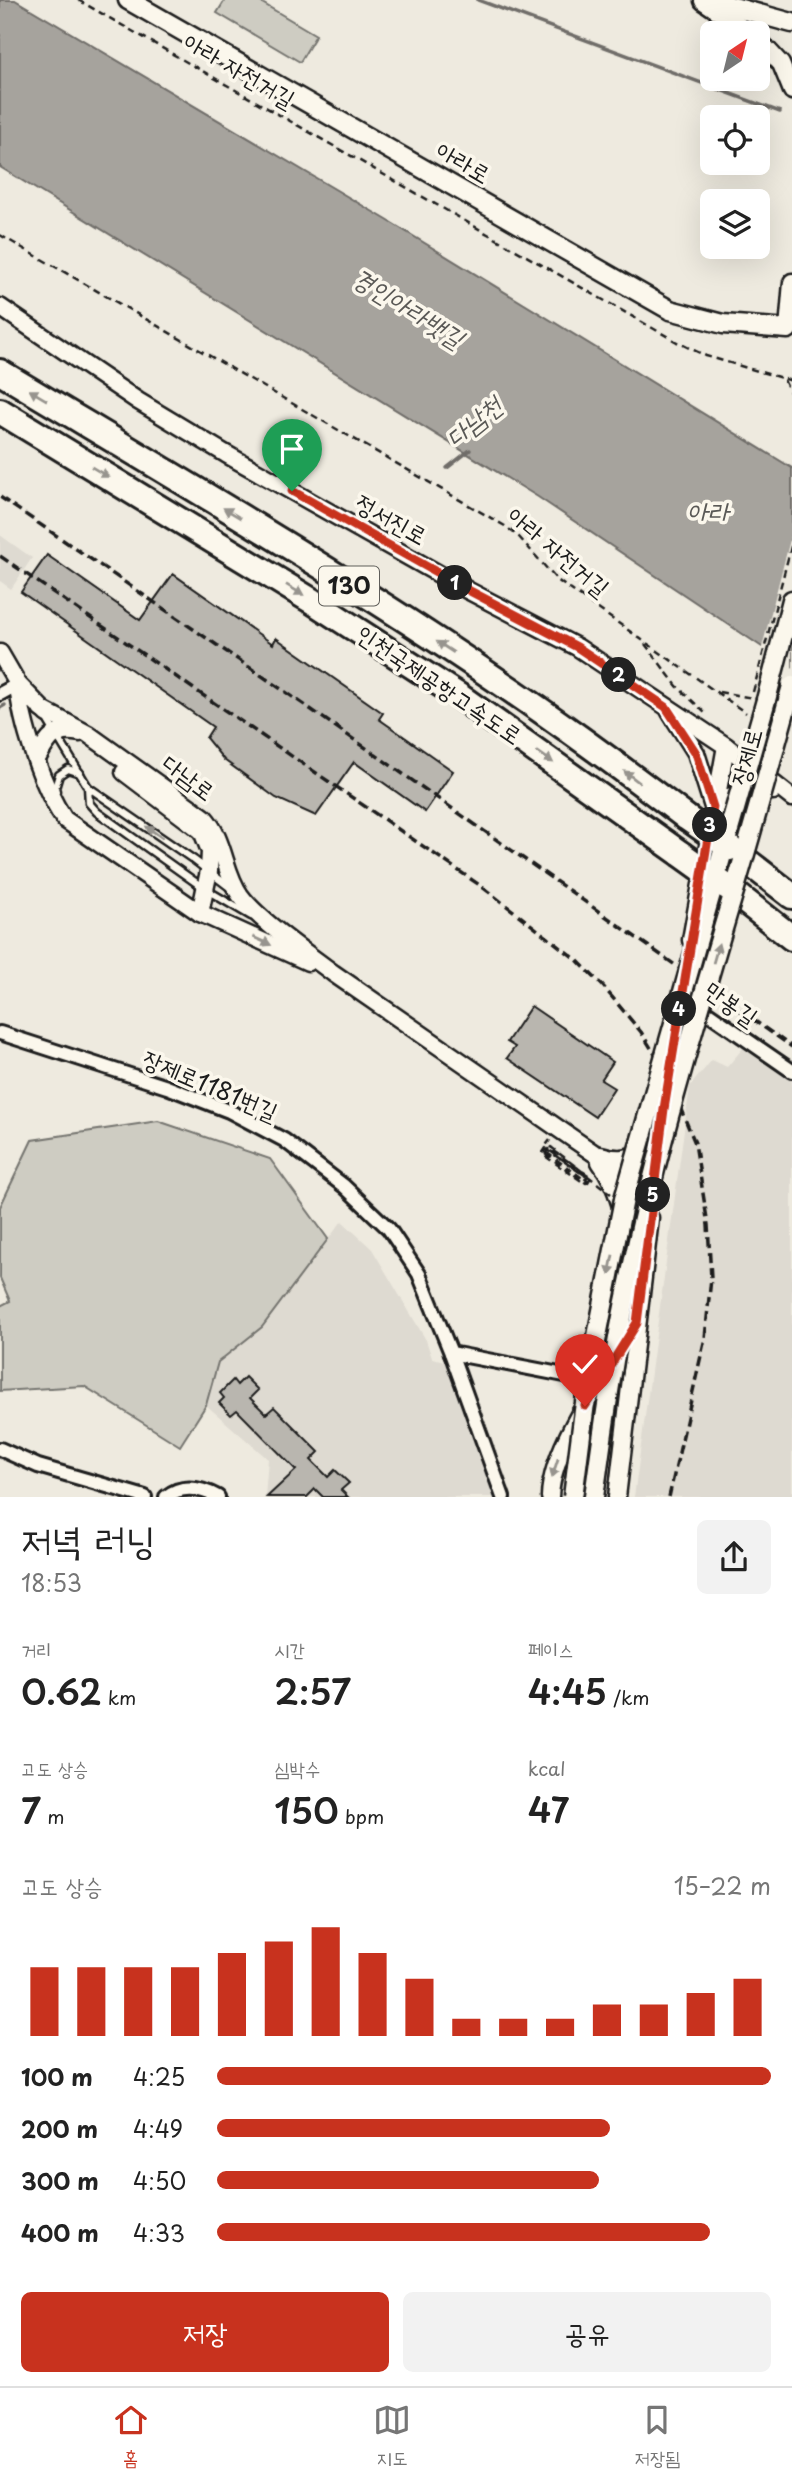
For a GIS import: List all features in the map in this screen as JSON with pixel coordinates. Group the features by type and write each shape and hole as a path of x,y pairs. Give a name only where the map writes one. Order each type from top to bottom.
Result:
{"highway":[{"name":"인천국제공항고속도로","path":"0,372 300,554 450,650 580,738 792,896"},
{"name":"인천국제공항고속도로","path":"0,411 312,601 459,696 727,887 792,938"}],"main road":[{"name":"아라로","path":"128,0 670,310 723,324 788,329"},
{"path":"708,0 792,23"},
{"name":"장제로","path":"573,1497 587,1387 624,1199 792,600"},
{"name":"장제로","path":"594,1497 611,1372 652,1184 690,1040 792,686"}],"street":[{"path":"701,0 732,21"},
{"path":"770,52 781,64 792,91"},
{"path":"788,329 792,282"},
{"name":"정서진로","path":"0,307 160,415 470,591 577,647 726,746 788,795"},
{"name":"다남로","path":"0,653 18,684 61,732 202,831 210,851 209,872 200,913"},
{"path":"0,694 18,684"},
{"name":"다남로","path":"18,684 20,708 37,758 52,801 64,819 200,913 333,973"},
{"path":"666,707 696,753 713,807 731,794 754,788 788,795"},
{"name":"다남로","path":"41,709 88,734 204,817 213,826 231,879 242,897 272,925 333,973 653,1194"},
{"path":"37,758 46,742 61,732 88,734"},
{"name":"장제로","path":"617,1497 664,1109 713,807 726,746"},
{"name":"만봉길","path":"682,995 792,1071"},
{"name":"장제로1181번길","path":"0,1034 167,1087 229,1111 284,1140 344,1186 389,1229 419,1273 503,1497"},
{"path":"592,1152 615,1159 633,1157 644,1149 664,1109"},
{"path":"592,1152 610,1176 621,1204 639,1298"},
{"name":"장제로","path":"550,1497 550,1483 560,1454 599,1382 637,1323"},
{"path":"451,1353 631,1387"},
{"path":"573,1377 583,1386 586,1394 585,1406"},
{"path":"0,1449 38,1466 145,1497"},
{"path":"166,1497 184,1488 218,1497"}],"lane":[{"path":"61,732 88,787 242,897"},
{"path":"64,819 54,788 59,775 68,769 80,773"},
{"path":"88,787 89,803 97,812 205,889 239,910 272,925"}],"path":[{"name":"아라 자전거길","path":"78,0 677,342 706,356 792,381"},
{"name":"아라 자전거길","path":"0,235 505,526 519,537 556,580 755,719"},
{"path":"783,379 792,396"},
{"path":"643,641 677,686 707,715"},
{"path":"715,691 766,700"},
{"path":"544,1148 555,1155 565,1163 587,1177 583,1182 552,1161 542,1154 547,1148 557,1156 579,1170 589,1178 586,1183 575,1175 545,1154 549,1148 559,1155 570,1163 581,1170 591,1177 588,1182 578,1175 567,1168 547,1153 551,1147 571,1163 582,1171 592,1180 602,1188 613,1196"}],"shaded area":[{"path":"225,0 257,0 316,35 300,62 217,13"},
{"path":"0,535 32,558 11,589 0,581"},
{"path":"744,1047 792,1080 792,1497 634,1497 690,1086 712,1060 727,1067"},
{"path":"158,1121 270,1159 328,1239 262,1327 218,1362 206,1405 180,1446 84,1386 0,1391 0,1306 10,1301 0,1278 0,1207 32,1140"},
{"path":"342,1221 372,1249 426,1340 432,1358 449,1362 498,1497 265,1497 268,1459 206,1405 218,1362 262,1327"}],"water":[{"name":"아라","path":"0,0 15,0 387,220 792,468 792,667 538,497 0,167"}],"pier":[{"path":"792,532 792,671 761,651"}],"building":[{"path":"47,555 140,620 173,574 273,644 276,638 383,713 379,719 453,771 425,812 354,762 316,816 276,798 224,760 206,738 213,727 21,592"},
{"path":"531,1006 613,1062 601,1080 614,1088 595,1117 507,1058 515,1047 507,1042"},
{"path":"245,1377 258,1390 250,1398 266,1414 274,1407 319,1452 311,1460 328,1477 335,1470 349,1483 341,1490 348,1497 323,1497 315,1489 307,1497 267,1497 296,1470 237,1410 231,1415 219,1403 224,1398 220,1393 233,1380 237,1385"}],"waterway":[{"path":"478,0 780,112"},
{"name":"다남천","path":"447,468 470,450"},
{"name":"다남천","path":"0,708 5,705"}],"railway":[{"path":"0,497 309,708 792,1047"},
{"path":"0,556 481,886 577,960 641,1032 664,1069 695,1143 708,1225 711,1278 705,1338 669,1497"}],"route":[{"path":"292,491 470,591 577,647 666,707 696,753 713,807 664,1109 637,1323 585,1406"}],"water label":[{"name":"경인아라뱃길","path":"408,308"}]}
